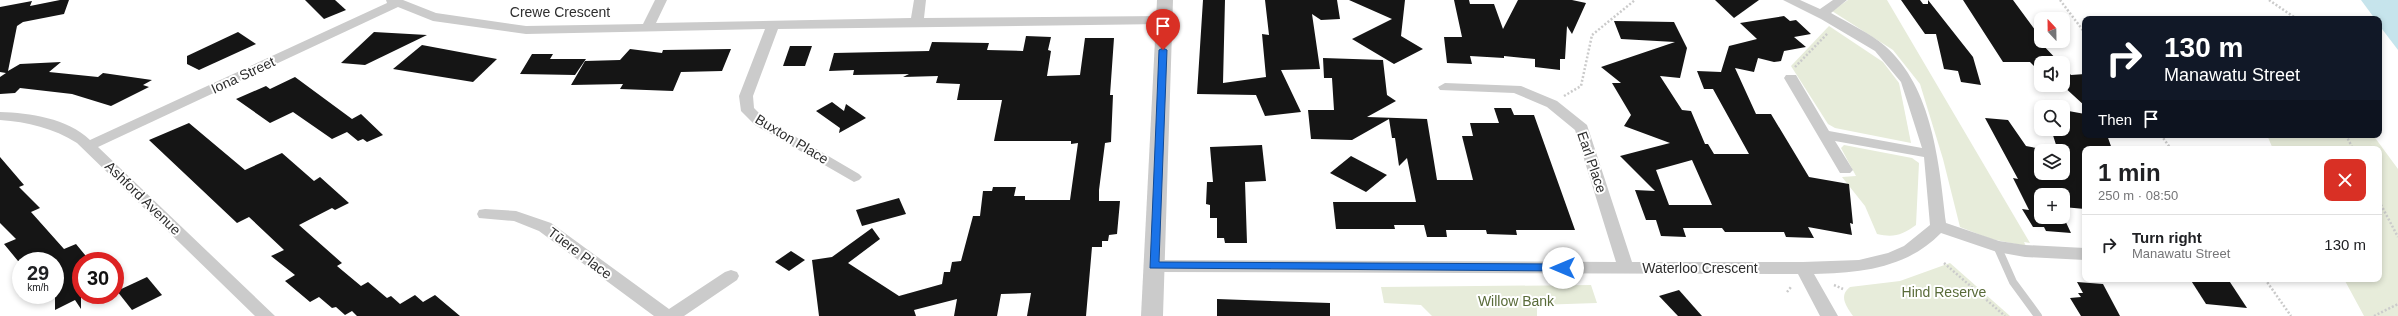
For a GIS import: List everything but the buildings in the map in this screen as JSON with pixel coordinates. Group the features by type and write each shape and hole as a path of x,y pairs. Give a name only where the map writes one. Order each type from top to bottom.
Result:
{"street":[{"path":"648,27 661,0"},
{"path":"917,22 920,0"},
{"path":"1152,316 1165,0"},
{"path":"1789,0 1821,14 1880,48 1897,66 1908,82 1931,154 1938,226 1997,246 2026,251 2082,254"},
{"path":"1821,14 1841,0"},
{"name":"Crewe Crescent","path":"395,2 433,17 526,30 917,22 1164,20"},
{"name":"Iona Street","path":"89,146 395,2"},
{"name":"Buxton Place","path":"773,25 746,96 746,108 752,116 760,122 854,177"},
{"path":"1791,78 1845,170"},
{"name":"Earl Place","path":"1445,87 1516,89 1552,104 1582,128 1626,268"},
{"name":"Ashford Avenue","path":"0,116 26,118 63,128 89,146 266,316"},
{"path":"1823,134 1931,154"},
{"name":"Tūere Place","path":"485,214 516,216 545,227 666,316"},
{"name":"Waterloo Crescent","path":"1154,266 1626,268 1848,267 1896,257 1913,250 1926,240 1938,226"},
{"path":"1803,268 1829,316"},
{"path":"672,316 731,276"}],"lane":[{"path":"1997,246 2013,282 2038,316"}],"path":[{"path":"1552,104 1581,86 1592,35 1635,0"},
{"path":"2060,0 2082,29"},
{"path":"2269,0 2292,16"},
{"path":"2382,207 2398,237"},
{"path":"1944,263 2005,316"},
{"path":"2267,282 2291,316"},
{"path":"1834,285 1843,289"},
{"path":"1786,292 1791,287"},
{"path":"2374,316 2398,304"}],"green space":[{"path":"1848,0 1887,0 2030,243 2024,242 2026,246 1991,239 1960,227 1943,159 1920,84 1893,50 1832,11"},
{"path":"1829,26 1883,62 1899,83 1911,143 1835,128 1828,124 1791,66"},
{"path":"2268,138 2375,138 2381,146 2272,146"},
{"path":"1844,145 1912,158 1919,163 1916,225 1898,235 1888,236 1877,234 1865,206 1842,177 1856,176 1841,148"},
{"path":"2382,147 2398,169 2398,316 2364,316 2346,282 2382,282"},
{"name":"Hind Reserve","path":"1950,263 2010,316 1853,316 1845,302 1844,298 1846,290 1850,287 1900,281"},
{"name":"Willow Bank","path":"1591,285 1597,303 1537,305 1537,316 1432,316 1421,305 1384,303 1381,287"}],"water":[{"path":"2361,0 2398,0 2398,50 2382,29 2382,16 2373,16"}],"route":[{"path":"1163,50 1154,266 1563,268"}]}
